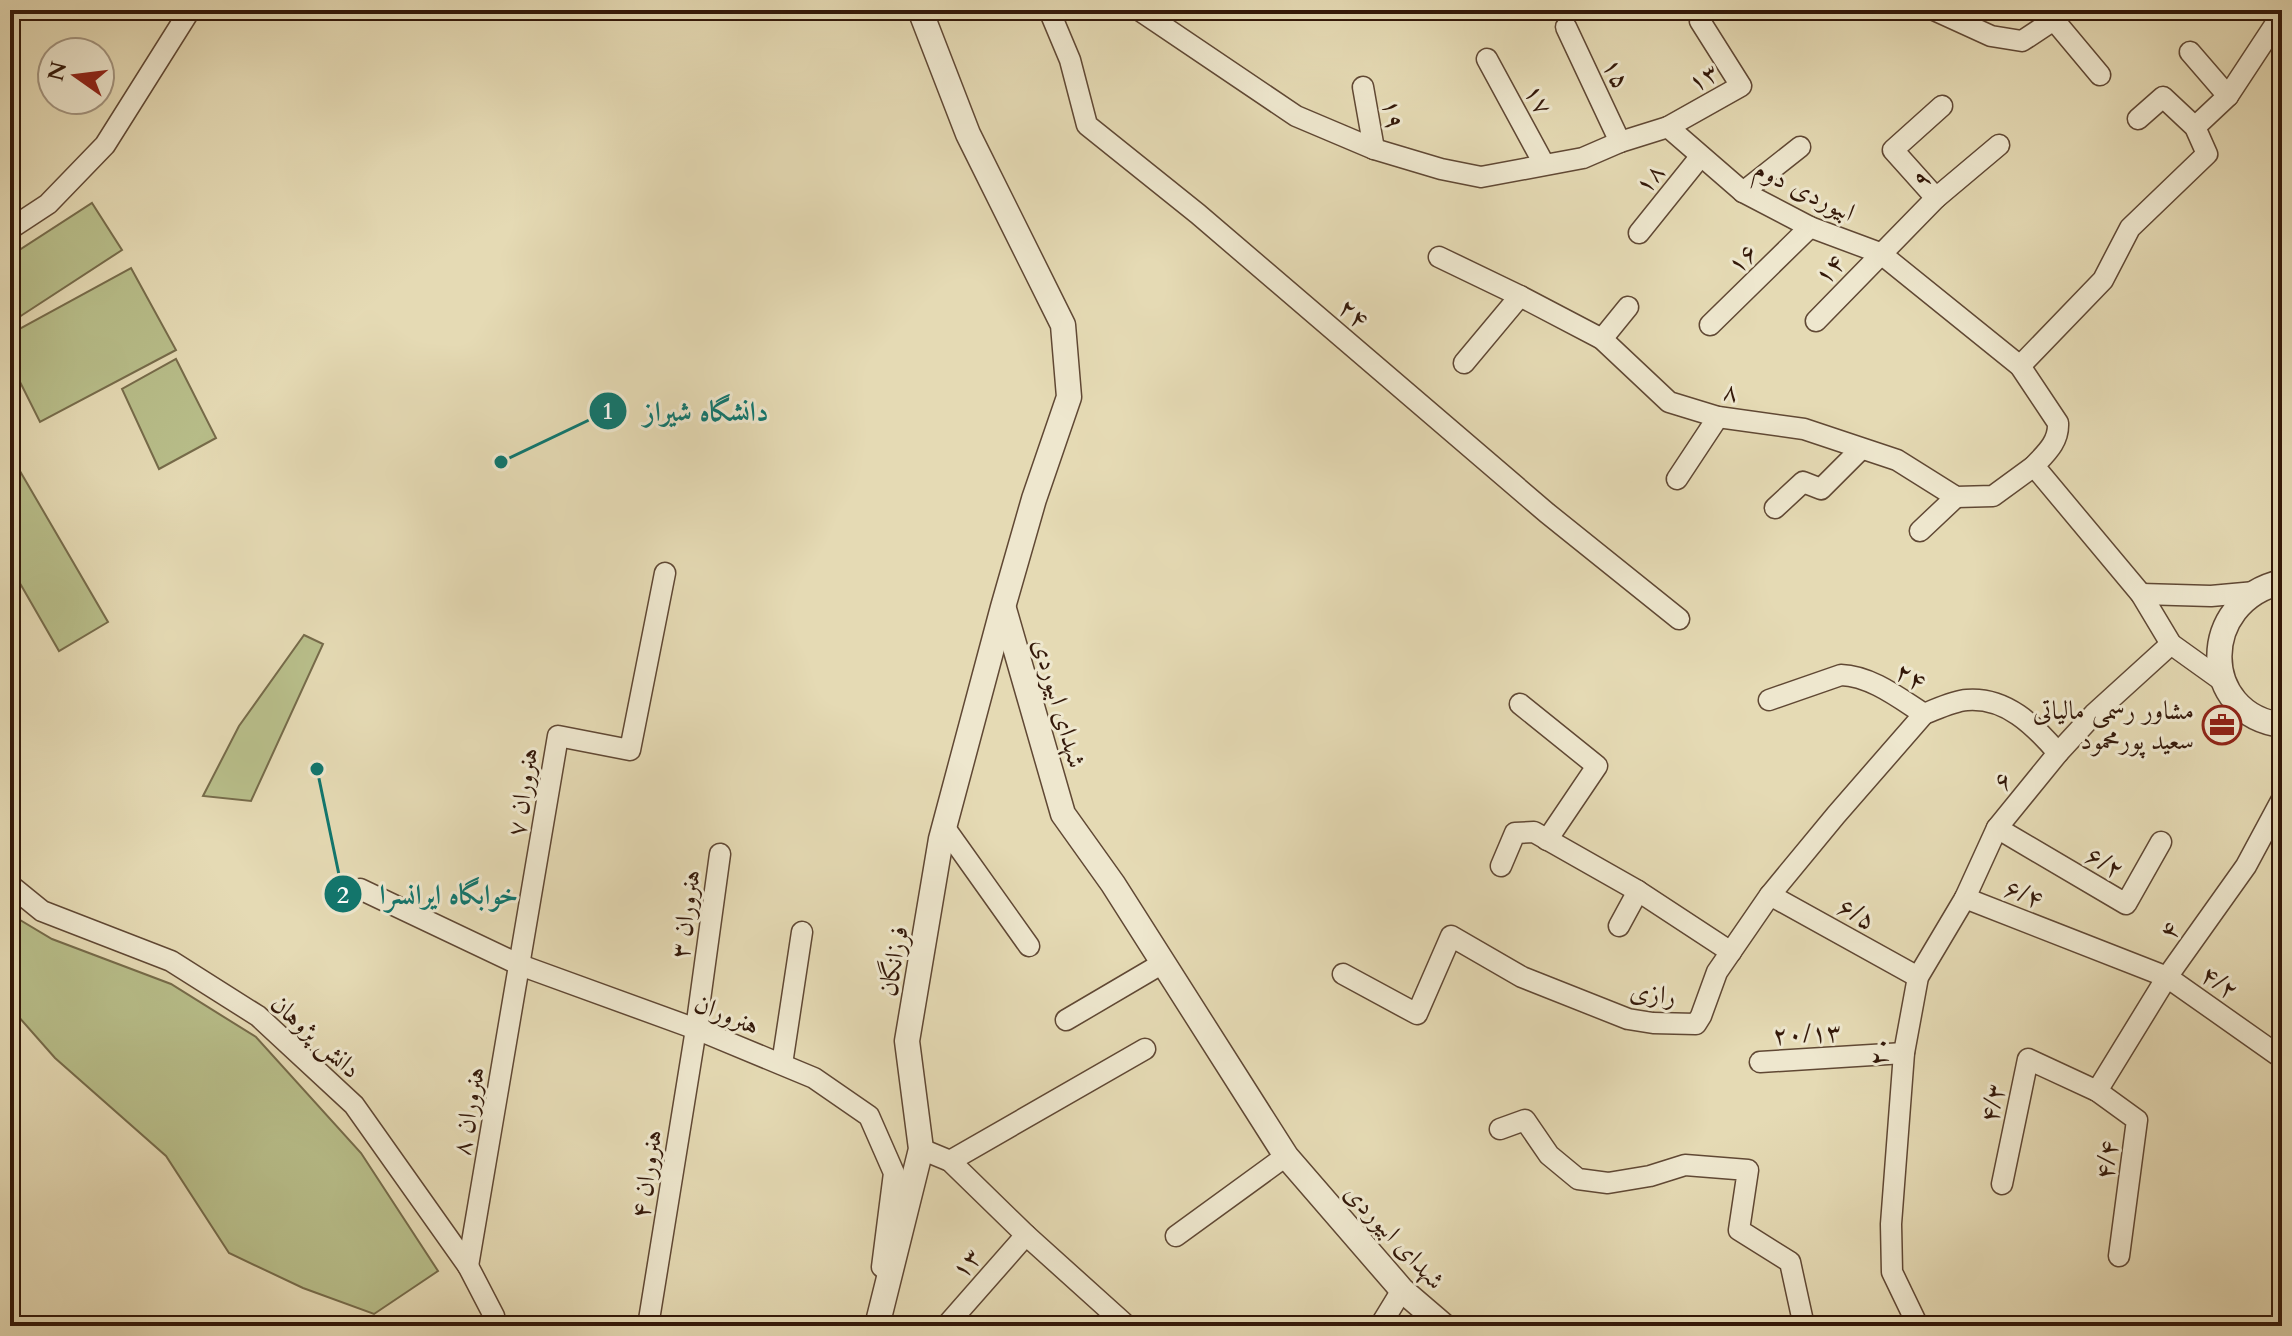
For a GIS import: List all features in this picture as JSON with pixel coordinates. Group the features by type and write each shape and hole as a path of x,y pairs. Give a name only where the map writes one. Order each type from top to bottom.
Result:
{"street":[{"path":"10,229 48,204 105,145 190,10"},
{"path":"920,10 968,134 1063,325 1069,397 1034,499 1003,607"},
{"name":"۲۴","path":"1049,10 1070,60 1087,125 1198,214 1547,513 1679,619"},
{"path":"1139,10 1296,116 1374,149 1441,169 1481,177 1583,158 1668,127"},
{"path":"1934,10 1991,36 2022,41 2058,15 2100,75"},
{"path":"2195,127 2228,96 2282,14"},
{"name":"۱۳","path":"1668,127 1741,86 1700,21"},
{"name":"۱۵","path":"1566,27 1620,142"},
{"path":"2190,52 2228,96"},
{"name":"۱۷","path":"1487,59 1544,164"},
{"name":"۱۹","path":"1363,87 1374,149"},
{"path":"2020,366 2103,280 2130,228 2207,154 2195,127 2163,97 2138,119"},
{"path":"1936,198 1893,150 1942,106"},
{"name":"ابیوردی دوم","path":"1668,127 1743,192 1810,227 1880,253 2020,366 2058,423 2059,433 2055,442 2034,466"},
{"name":"۹","path":"1880,253 1936,198 1999,145"},
{"path":"1743,192 1800,147"},
{"name":"۱۸","path":"1639,233 1700,157"},
{"name":"۱۶","path":"1710,325 1810,227"},
{"name":"۱۴","path":"1816,321 1880,253"},
{"name":"۸","path":"1439,257 1602,339 1669,402 1718,417 1804,429 1897,460 1956,497"},
{"path":"1464,363 1520,296"},
{"path":"1602,339 1628,307"},
{"path":"1677,479 1718,417"},
{"path":"1775,508 1803,482 1821,489 1861,449"},
{"path":"1920,531 1956,497 1993,496 2034,466 2141,594 2171,644 2224,682"},
{"name":"هنروران ۷","path":"520,965 558,736 630,750 665,573"},
{"path":"2141,594 2211,596 2255,592 2282,582"},
{"path":"2255,592 2230,615 2219,648 2220,665 2224,682 2239,705 2262,720 2282,725"},
{"name":"فرزانگان","path":"876,1326 921,1149 907,1041 945,828 1003,607"},
{"name":"شهدای ابیوردی","path":"1003,607 1063,814 1113,884 1286,1156 1402,1290 1444,1326"},
{"name":"۶","path":"1965,898 1997,828 2094,714 2171,644"},
{"name":"۲۴","path":"1769,700 1841,675 1850,675 1888,691 1924,714 1964,700 2001,704 2040,731 2058,753"},
{"path":"1520,704 1597,766 1547,840"},
{"name":"رازی","path":"1343,974 1417,1014 1451,936 1522,977 1628,1019 1696,1024 1717,972 1770,895 1924,714"},
{"name":"۴","path":"2097,1091 2167,977 2246,866 2282,799"},
{"path":"945,828 1029,946"},
{"name":"۶/۲","path":"1997,828 2126,904 2161,842"},
{"path":"1501,866 1515,833 1534,832 1638,891 1731,952"},
{"name":"هنروران ۳","path":"696,1029 720,854"},
{"name":"دانش پژوهان","path":"10,885 42,911 171,961 258,1016 354,1105 468,1266 494,1316 496,1326"},
{"name":"هنروران","path":"360,889 520,965 696,1029 814,1078 869,1116 894,1173 876,1326"},
{"path":"1619,926 1638,891"},
{"name":"۶/۵","path":"1770,895 1918,977"},
{"name":"۶/۴","path":"1965,898 2167,977"},
{"name":"۲۰","path":"1918,1326 1892,1272 1891,1224 1904,1053 1918,977 1965,898"},
{"path":"782,1064 802,932"},
{"path":"1066,1020 1163,963"},
{"name":"هنروران ۸","path":"468,1266 520,965"},
{"name":"۴/۲","path":"2167,977 2282,1058"},
{"name":"هنروران ۴","path":"648,1326 696,1029"},
{"path":"950,1161 1145,1049"},
{"name":"۲۰/۱۳","path":"1760,1062 1904,1053"},
{"name":"۴/۳","path":"2002,1184 2028,1059 2097,1091"},
{"name":"۴/۴","path":"2097,1091 2137,1120 2119,1256"},
{"path":"1500,1129 1525,1120 1549,1155 1578,1179 1608,1183 1650,1176 1685,1165 1748,1170 1739,1230 1790,1262 1804,1326"},
{"path":"921,1149 950,1161 1026,1235 1103,1318 1127,1326"},
{"path":"1176,1236 1286,1156"},
{"name":"۱۳","path":"946,1326 1026,1235"},
{"path":"1380,1326 1402,1290"}],"green space":[{"path":"92,203 122,250 10,323 10,256"},
{"path":"131,268 176,350 40,422 10,362 10,334"},
{"path":"176,359 216,438 159,469 122,389"},
{"path":"10,454 108,622 59,651 10,566"},
{"path":"304,635 323,644 251,801 203,796 239,726"},
{"path":"10,914 52,939 171,984 256,1037 361,1153 438,1271 374,1314 303,1288 229,1253 166,1156 55,1058 10,1007"}],"place":[{"name":"دانشگاه شیراز","path":"501,462"},
{"name":"مشاور رسمی مالیاتی سعید پورمحمود","path":"2222,725"},
{"name":"خوابگاه ایرانسرا","path":"317,769"}]}
